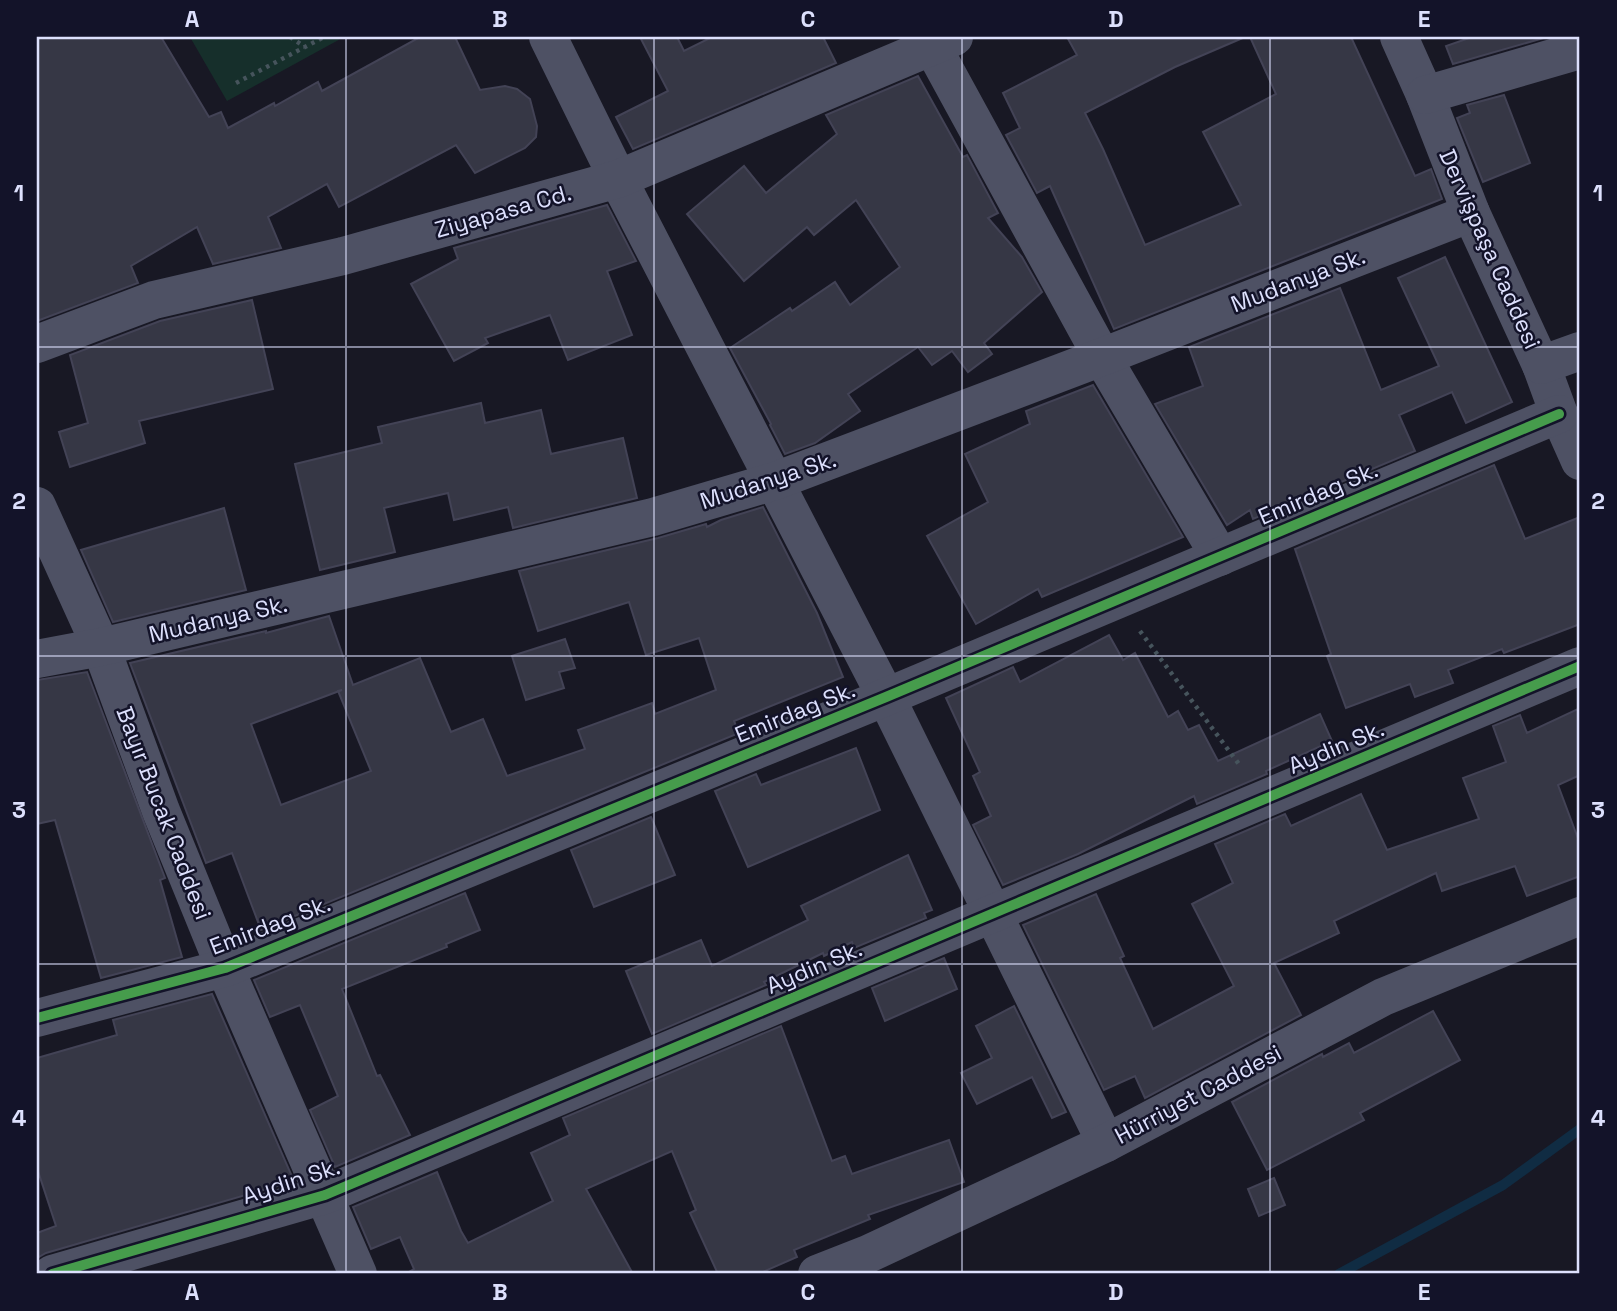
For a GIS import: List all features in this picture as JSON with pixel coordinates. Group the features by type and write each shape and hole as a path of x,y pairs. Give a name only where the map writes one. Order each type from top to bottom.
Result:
{"street":[{"path":"548,37 886,697 1105,1143"},
{"name":"Dervişpaşa Caddesi","path":"1399,37 1425,95 1471,213 1541,365 1580,461"},
{"path":"937,40 1102,357 1220,557"},
{"name":"Ziyapasa Cd.","path":"37,344 154,300 343,256 618,178 937,40"},
{"path":"1425,95 1580,50"},
{"name":"Mudanya Sk.","path":"37,659 101,647 653,517 775,481 1471,213"},
{"path":"1541,365 1580,351"},
{"name":"Emirdag Sk.","path":"37,1018 225,968 886,697 1559,414"},
{"name":"Bayır Bucak Caddesi","path":"37,506 101,647 161,811 225,968 358,1274"},
{"name":"Aydin Sk.","path":"52,1274 325,1195 1580,666"},
{"name":"Hürriyet Caddesi","path":"817,1274 874,1264 1383,997 1580,916"}],"path":[{"path":"290,37 305,47"},
{"path":"236,83 324,37"},
{"path":"1116,599 1266,799"}],"green space":[{"path":"190,37 344,37 227,101"}],"building":[{"path":"37,37 161,37 209,117 221,112 228,128 318,82 322,91 420,37 455,37 480,90 505,86 517,89 530,99 537,126 536,137 525,148 475,173 456,145 339,207 327,184 268,217 281,248 213,264 197,227 131,266 138,283 37,321"},
{"path":"640,37 677,37 684,51 712,37 823,37 836,63 633,149 616,117 668,91"},
{"path":"1067,37 1245,37 1175,67 1085,113 1145,245 1241,205 1203,132 1276,94 1250,37 1351,37 1415,176 1431,169 1442,199 1114,329 1050,186 1037,193 1006,135 1020,128 1003,93 1077,55"},
{"path":"1472,37 1547,37 1453,64 1446,46"},
{"path":"918,76 963,157 967,155 998,213 988,218 1022,257 1042,292 984,343 992,354 968,372 952,351 932,365 918,347 848,394 860,411 815,443 785,454 730,348 835,282 850,305 900,267 856,200 814,235 807,227 744,281 687,214 744,166 766,193 837,134 826,115"},
{"path":"1504,95 1530,163 1483,182 1457,118 1470,113 1467,105"},
{"path":"607,205 636,261 607,271 632,335 568,360 550,315 485,338 488,343 454,361 411,284 458,259 454,248"},
{"path":"1445,257 1512,402 1466,423 1452,392 1399,415 1415,451 1253,519 1250,510 1227,525 1155,404 1203,386 1189,347 1340,288 1381,390 1439,366 1398,278"},
{"path":"252,300 273,389 139,421 145,443 70,467 59,432 88,423 70,355 160,321"},
{"path":"1093,385 1183,537 1042,597 1038,589 976,624 927,536 988,502 965,454 1030,424 1026,411"},
{"path":"481,403 485,423 541,410 551,454 623,438 637,498 513,528 508,507 454,520 448,493 384,508 395,552 320,570 295,464 382,443 378,427"},
{"path":"1494,465 1525,539 1580,517 1580,624 1504,653 1502,649 1448,670 1453,683 1415,697 1410,684 1346,708 1327,656 1331,654 1295,549"},
{"path":"763,507 817,613 843,677 734,721 739,733 261,930 232,853 206,863 130,663 329,616 353,685 420,658 451,732 483,719 507,776 585,749 578,730 652,703 655,714 716,690 699,638 646,655 629,602 538,631 519,571 706,524 707,527","holes":["338,691 371,771 281,805 251,724"]},
{"path":"224,508 246,590 113,622 81,550"},
{"path":"1109,635 1123,660 1135,653 1168,717 1178,711 1188,730 1199,725 1218,761 1320,714 1332,741 1266,771 1267,774 1197,804 1194,796 1078,854 1003,885 973,825 991,816 973,776 980,772 946,698 1013,667 1020,682"},
{"path":"565,639 575,668 559,672 564,688 526,700 512,656"},
{"path":"87,672 165,878 160,880 182,957 101,978 55,820 37,824 37,680"},
{"path":"1580,708 1580,775 1558,785 1580,844 1580,876 1527,896 1515,866 1442,891 1436,873 1334,921 1339,933 1274,963 1301,1015 1145,1098 1135,1076 1104,1090 1023,925 1096,894 1124,956 1120,958 1153,1029 1234,986 1192,904 1233,883 1215,844 1285,814 1291,826 1361,794 1387,850 1479,819 1463,778 1506,762 1493,726 1520,715 1527,733"},
{"path":"856,748 880,810 748,867 715,791 756,774 761,785"},
{"path":"651,817 675,875 594,907 571,850"},
{"path":"908,855 932,910 924,913 926,918 854,948 852,942 824,956 823,953 764,982 766,985 652,1034 626,971 701,940 712,966 808,920 801,906"},
{"path":"465,893 480,930 446,944 447,947 342,989 377,1076 380,1075 410,1135 335,1167 310,1110 338,1096 300,1005 270,1017 254,980"},
{"path":"944,958 957,989 885,1021 872,988"},
{"path":"212,994 294,1181 46,1253 37,1258 37,1233 56,1226 37,1168 37,1058 117,1035 113,1020"},
{"path":"1014,1006 1066,1112 1052,1118 1032,1077 977,1104 961,1073 992,1058 976,1026"},
{"path":"1433,1011 1460,1060 1360,1113 1364,1120 1267,1170 1232,1102 1322,1054 1323,1057 1349,1043 1354,1053"},
{"path":"781,1026 832,1161 845,1156 852,1174 949,1140 964,1182 868,1215 870,1219 794,1250 797,1257 758,1274 718,1274 690,1213 696,1210 672,1151 586,1189 633,1274 405,1274 414,1269 400,1237 371,1249 353,1207 437,1172 468,1243 553,1201 531,1153 570,1135 563,1118"},
{"path":"1274,1178 1285,1205 1259,1216 1248,1189"}],"waterway":[{"path":"1339,1274 1503,1185 1580,1129"}],"cycle path":[{"path":"37,1018 225,968 886,697 1559,414"},
{"path":"52,1274 325,1195 1580,666"}]}
